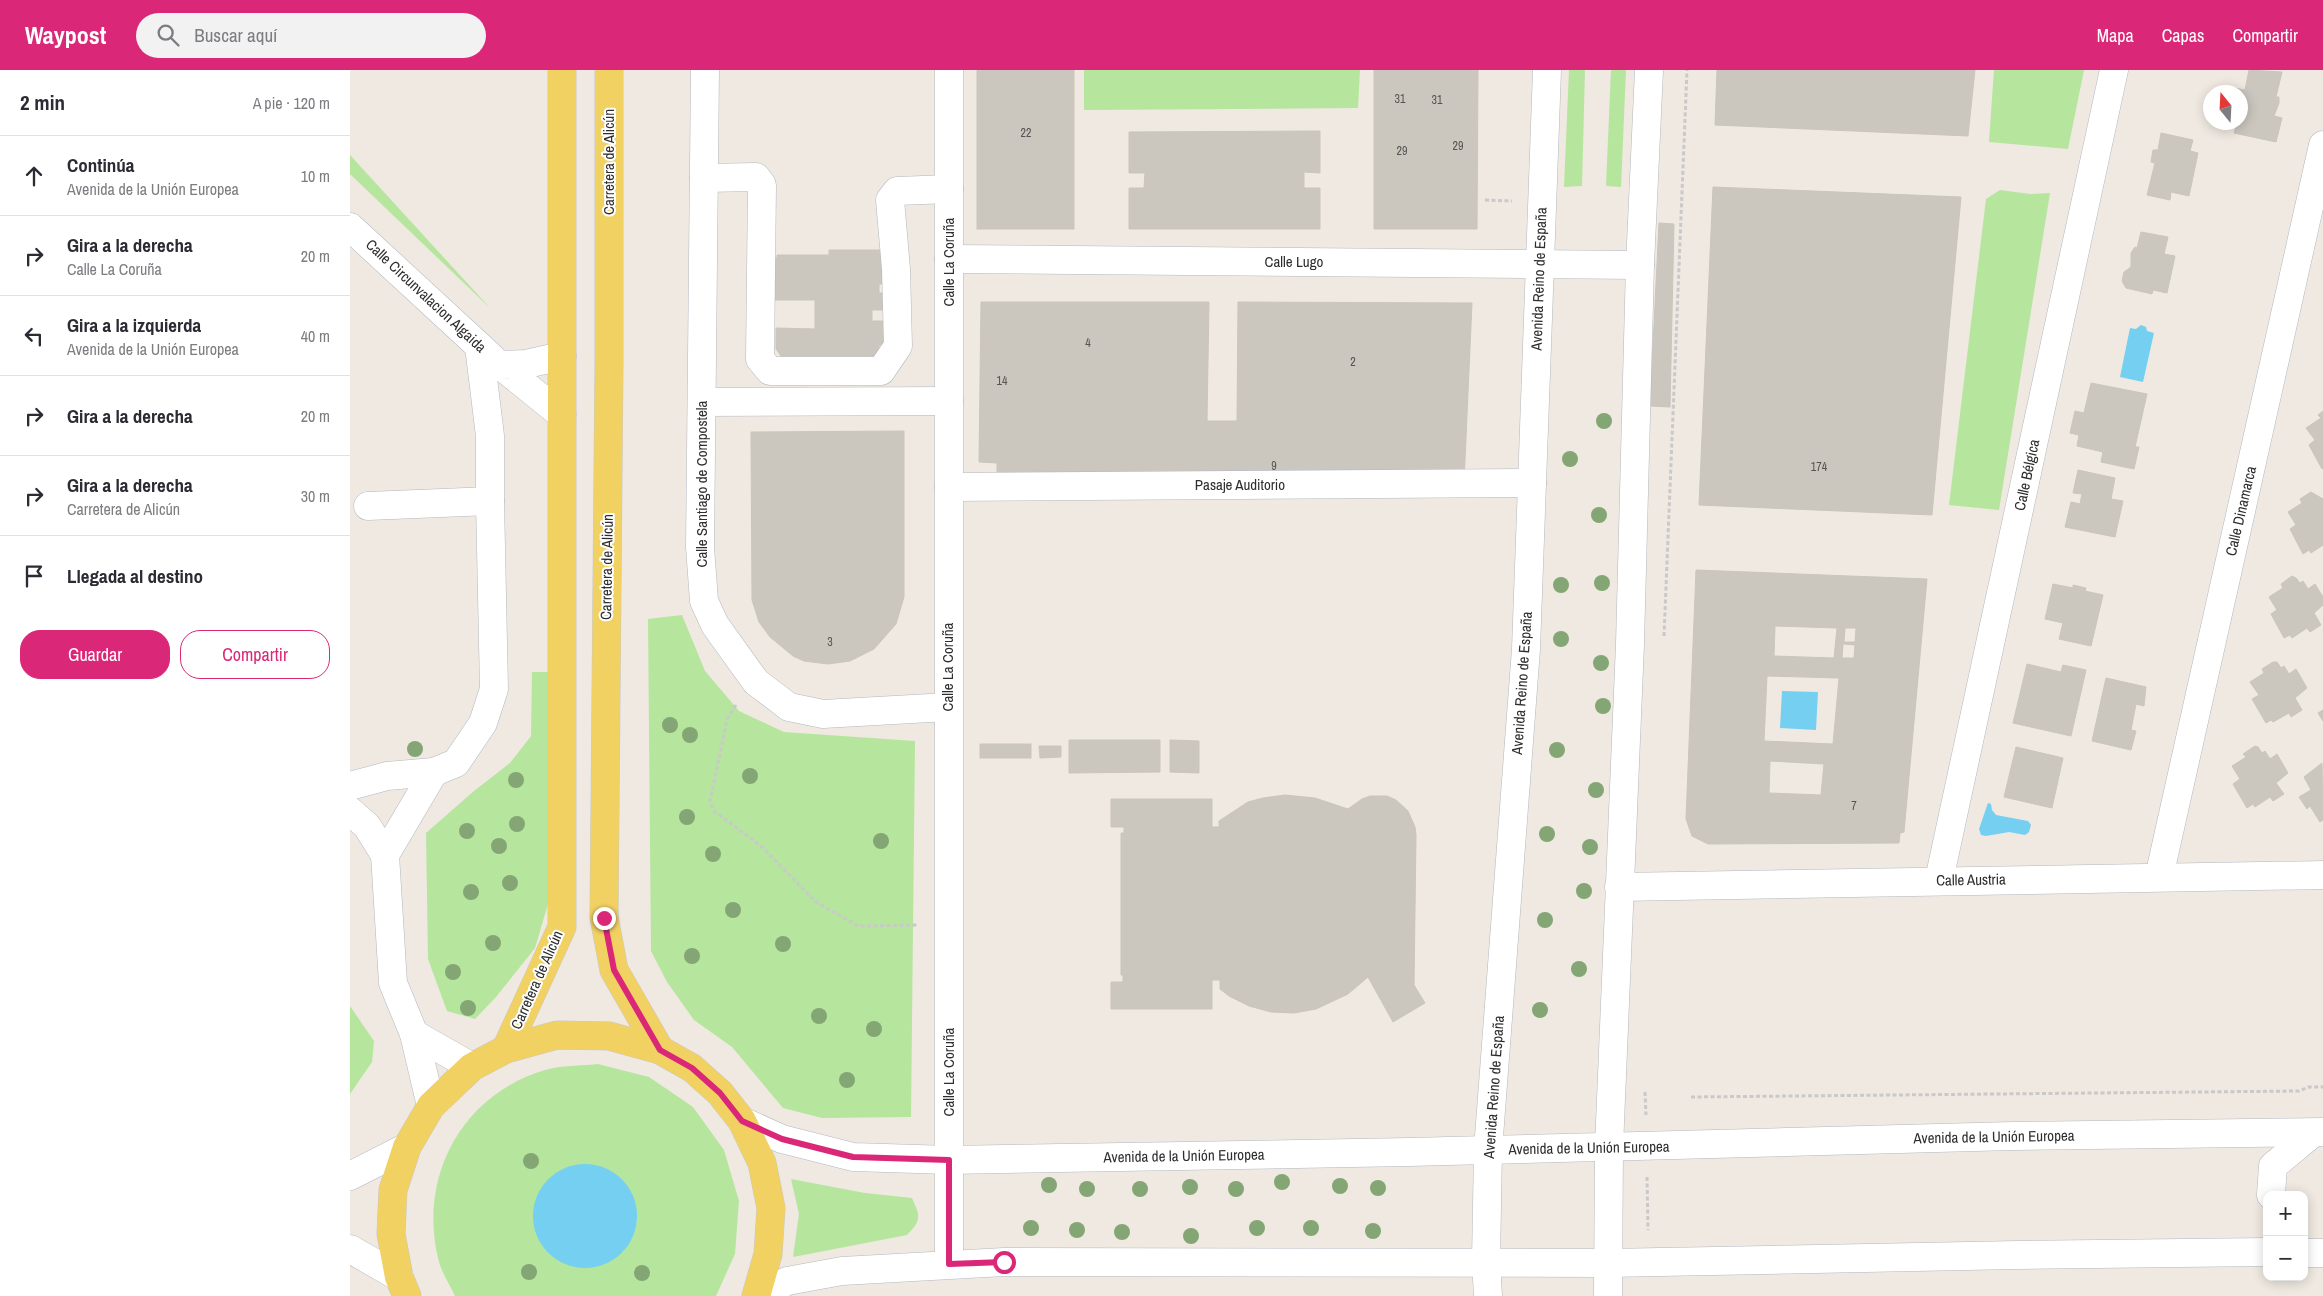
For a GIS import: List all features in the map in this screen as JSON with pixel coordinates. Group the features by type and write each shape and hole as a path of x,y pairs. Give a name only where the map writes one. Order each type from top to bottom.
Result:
{"main road":[{"name":"Carretera de Alicún","path":"506,1049 562,926 562,70"},
{"name":"Carretera de Alicún","path":"609,70 609,363 604,918 614,970 660,1050"},
{"path":"403,1287 391,1234 394,1190 406,1147 431,1106 472,1067 506,1049 557,1035 609,1036 660,1050 692,1068 720,1093 742,1121 762,1163 770,1208 768,1254 756,1296"}],"street":[{"name":"Calle Santiago de Compostela","path":"705,70 700,547 704,601 715,625 756,682 789,707 823,714 948,707"},
{"name":"Calle La Coruña","path":"949,70 949,1264"},
{"name":"Avenida Reino de España","path":"1488,1296 1486,1261 1488,1150 1526,649 1547,70"},
{"path":"1608,1296 1608,1147 1630,644 1640,264 1650,70"},
{"name":"Calle Bélgica","path":"1939,880 2114,70"},
{"name":"Calle Dinamarca","path":"2159,876 2323,145"},
{"path":"704,178 756,177 762,185 760,359 770,371 880,371 898,346 896,269 890,200 897,191 949,189"},
{"name":"Calle Circunvalacion Algaida","path":"350,227 500,366 562,415"},
{"name":"Calle Lugo","path":"949,258 1640,264"},
{"path":"350,786 387,776 434,772 456,763 483,723 494,689 490,436 479,346"},
{"path":"500,366 526,364 562,356"},
{"path":"702,402 949,401"},
{"name":"Pasaje Auditorio","path":"949,487 1532,483"},
{"path":"368,506 490,501"},
{"path":"385,855 434,772"},
{"path":"350,811 368,826 385,855 393,983 414,1034 431,1106"},
{"name":"Calle Austria","path":"1619,887 2159,876 2323,875"},
{"path":"414,1034 472,1067"},
{"name":"Avenida de la Unión Europea","path":"742,1121 782,1139 853,1157 949,1160 1488,1150 2013,1136 2318,1132"},
{"path":"2271,1191 2273,1166 2318,1132"},
{"path":"350,1176 406,1147"},
{"path":"760,1296 787,1281 842,1271 1004,1262 1486,1261 1607,1263 2263,1245"},
{"path":"350,1249 403,1287"},
{"path":"2308,1253 2323,1253"}],"path":[{"path":"1664,643 1687,70"},
{"path":"1485,200 1514,201"},
{"path":"738,702 727,718 710,801 714,811 762,847 816,902 858,926 922,925"},
{"path":"1645,1083 1648,1262"},
{"path":"1691,1097 2299,1091 2309,1087 2323,1087"}],"green space":[{"path":"1084,70 1360,70 1358,108 1084,110"},
{"path":"1569,70 1585,70 1582,186 1564,187"},
{"path":"1611,70 1626,70 1621,187 1606,186"},
{"path":"1994,70 2084,70 2068,149 1989,142"},
{"path":"350,155 490,308 350,174"},
{"path":"2000,190 2030,194 2050,193 1999,510 1949,505 1986,199"},
{"path":"682,615 705,671 739,711 784,732 915,741 911,1117 822,1118 783,1108 732,1047 694,1020 667,982 651,951 648,619"},
{"path":"532,672 548,672 551,894 535,948 496,997 475,1019 447,1011 428,959 426,833 474,791 510,763 531,736"},
{"path":"350,1006 374,1041 372,1062 350,1094"},
{"path":"598,1064 649,1077 693,1107 724,1150 739,1201 735,1254 716,1296 455,1296 440,1266 434,1231 434,1200 441,1171 452,1144 469,1120 490,1099 515,1082 551,1068","holes":["554,1174 637,1221 632,1238 623,1252 535,1202 542,1187"]},
{"path":"791,1179 865,1193 912,1198 917,1209 918,1218 907,1235 793,1257 799,1214"}],"water":[{"path":"2141,325 2146,327 2147,331 2154,333 2143,382 2120,377 2130,328 2136,329"},
{"path":"1782,691 1818,692 1816,730 1780,728"},
{"path":"1988,803 1991,804 1992,810 1996,815 2028,821 2031,825 2029,832 2025,835 2009,832 1986,836 1981,835 1979,829"},
{"path":"585,1164 605,1168 622,1179 633,1196 637,1216 633,1236 622,1253 605,1264 585,1268 565,1264 548,1253 537,1236 533,1216 537,1196 548,1179 565,1168"}],"building":[{"path":"977,70 1074,70 1074,229 977,229"},
{"path":"1374,70 1478,70 1477,229 1374,229"},
{"path":"1717,70 1975,70 1968,136 1715,125"},
{"path":"2249,70 2282,72 2276,97 2279,97 2279,103 2274,116 2282,118 2276,142 2234,133 2235,130 2248,130 2248,85 2246,85"},
{"path":"1320,131 1320,173 1304,172 1304,188 1320,188 1320,229 1129,229 1129,188 1144,188 1145,173 1129,173 1129,132"},
{"path":"2161,133 2193,140 2190,151 2198,153 2189,196 2171,192 2170,200 2147,195 2155,163 2151,162 2153,150 2158,150"},
{"path":"1713,187 1961,197 1932,515 1699,505"},
{"path":"1659,223 1674,224 1670,407 1650,406"},
{"path":"2141,232 2168,237 2164,254 2175,256 2167,293 2153,290 2152,294 2126,288 2122,281 2124,272 2131,267 2131,253 2135,247 2137,248"},
{"path":"829,250 882,250 882,284 879,284 879,293 891,293 891,310 872,310 872,321 884,321 891,345 879,345 879,356 781,356 776,349 776,328 815,329 815,300 772,300 772,258 777,258 777,255 829,255"},
{"path":"981,302 1209,302 1207,421 1237,421 1238,302 1472,303 1464,482 997,475 997,463 979,462"},
{"path":"2091,383 2147,394 2135,447 2139,447 2134,469 2101,462 2103,452 2077,446 2079,435 2070,433 2075,411 2084,413"},
{"path":"2323,411 2322,469 2309,445 2315,440 2306,428 2321,418 2318,415"},
{"path":"904,431 904,597 896,624 874,649 850,661 828,664 804,661 793,656 770,637 759,622 752,600 751,432"},
{"path":"2078,470 2115,478 2111,499 2123,501 2115,537 2065,527 2071,502 2080,504 2082,494 2073,493"},
{"path":"2311,492 2323,499 2323,545 2311,553 2309,550 2303,554 2290,529 2296,525 2288,512 2302,503 2300,499"},
{"path":"1696,570 1927,579 1904,832 1900,833 1899,843 1708,844 1692,836 1686,819","holes":["1775,626 1837,628 1834,658 1774,656","1845,628 1856,628 1855,642 1844,642","1843,644 1855,645 1854,658 1842,658","1767,676 1839,678 1833,744 1764,741","1770,761 1824,764 1821,795 1769,793"]},
{"path":"2292,576 2300,583 2303,581 2308,589 2315,584 2323,597 2323,605 2314,613 2321,625 2310,632 2307,628 2292,638 2290,635 2284,638 2271,614 2277,610 2269,597 2283,588 2281,584"},
{"path":"2053,584 2073,588 2073,585 2086,588 2085,591 2103,595 2091,646 2059,639 2063,623 2045,619"},
{"path":"2273,662 2277,662 2281,668 2284,666 2289,674 2296,669 2307,688 2295,698 2302,710 2291,717 2289,713 2273,722 2271,720 2266,723 2252,699 2259,695 2250,682 2264,673 2262,669"},
{"path":"2027,664 2061,672 2063,665 2086,670 2071,736 2013,723"},
{"path":"2106,678 2146,687 2144,706 2136,704 2131,730 2136,731 2131,750 2092,741"},
{"path":"2323,710 2323,721 2318,713"},
{"path":"1069,740 1160,740 1160,772 1069,773"},
{"path":"1170,740 1199,741 1199,773 1170,772"},
{"path":"980,744 1031,744 1031,758 980,758"},
{"path":"1039,746 1061,746 1061,757 1040,758"},
{"path":"2255,746 2262,753 2265,751 2270,759 2277,754 2288,773 2276,783 2284,794 2273,801 2270,797 2255,807 2253,804 2247,808 2233,784 2240,779 2232,766 2246,757 2243,754"},
{"path":"2016,747 2063,758 2052,808 2004,797"},
{"path":"2322,763 2323,820 2320,822 2310,806 2307,809 2299,797 2311,790 2304,777"},
{"path":"1285,795 1315,798 1348,809 1370,796 1387,796 1396,800 1408,811 1415,827 1416,835 1414,985 1425,1003 1393,1022 1368,977 1348,994 1316,1009 1294,1013 1271,1012 1249,1006 1220,989 1220,980 1212,980 1212,1009 1111,1009 1111,982 1123,982 1123,975 1121,975 1121,833 1124,833 1124,827 1111,827 1111,799 1212,799 1212,827 1219,827 1219,821 1248,802"}],"route":[{"path":"604,918 614,970 660,1050 692,1068 720,1093 742,1121 782,1139 853,1157 949,1160 949,1264 1004,1262"}]}
